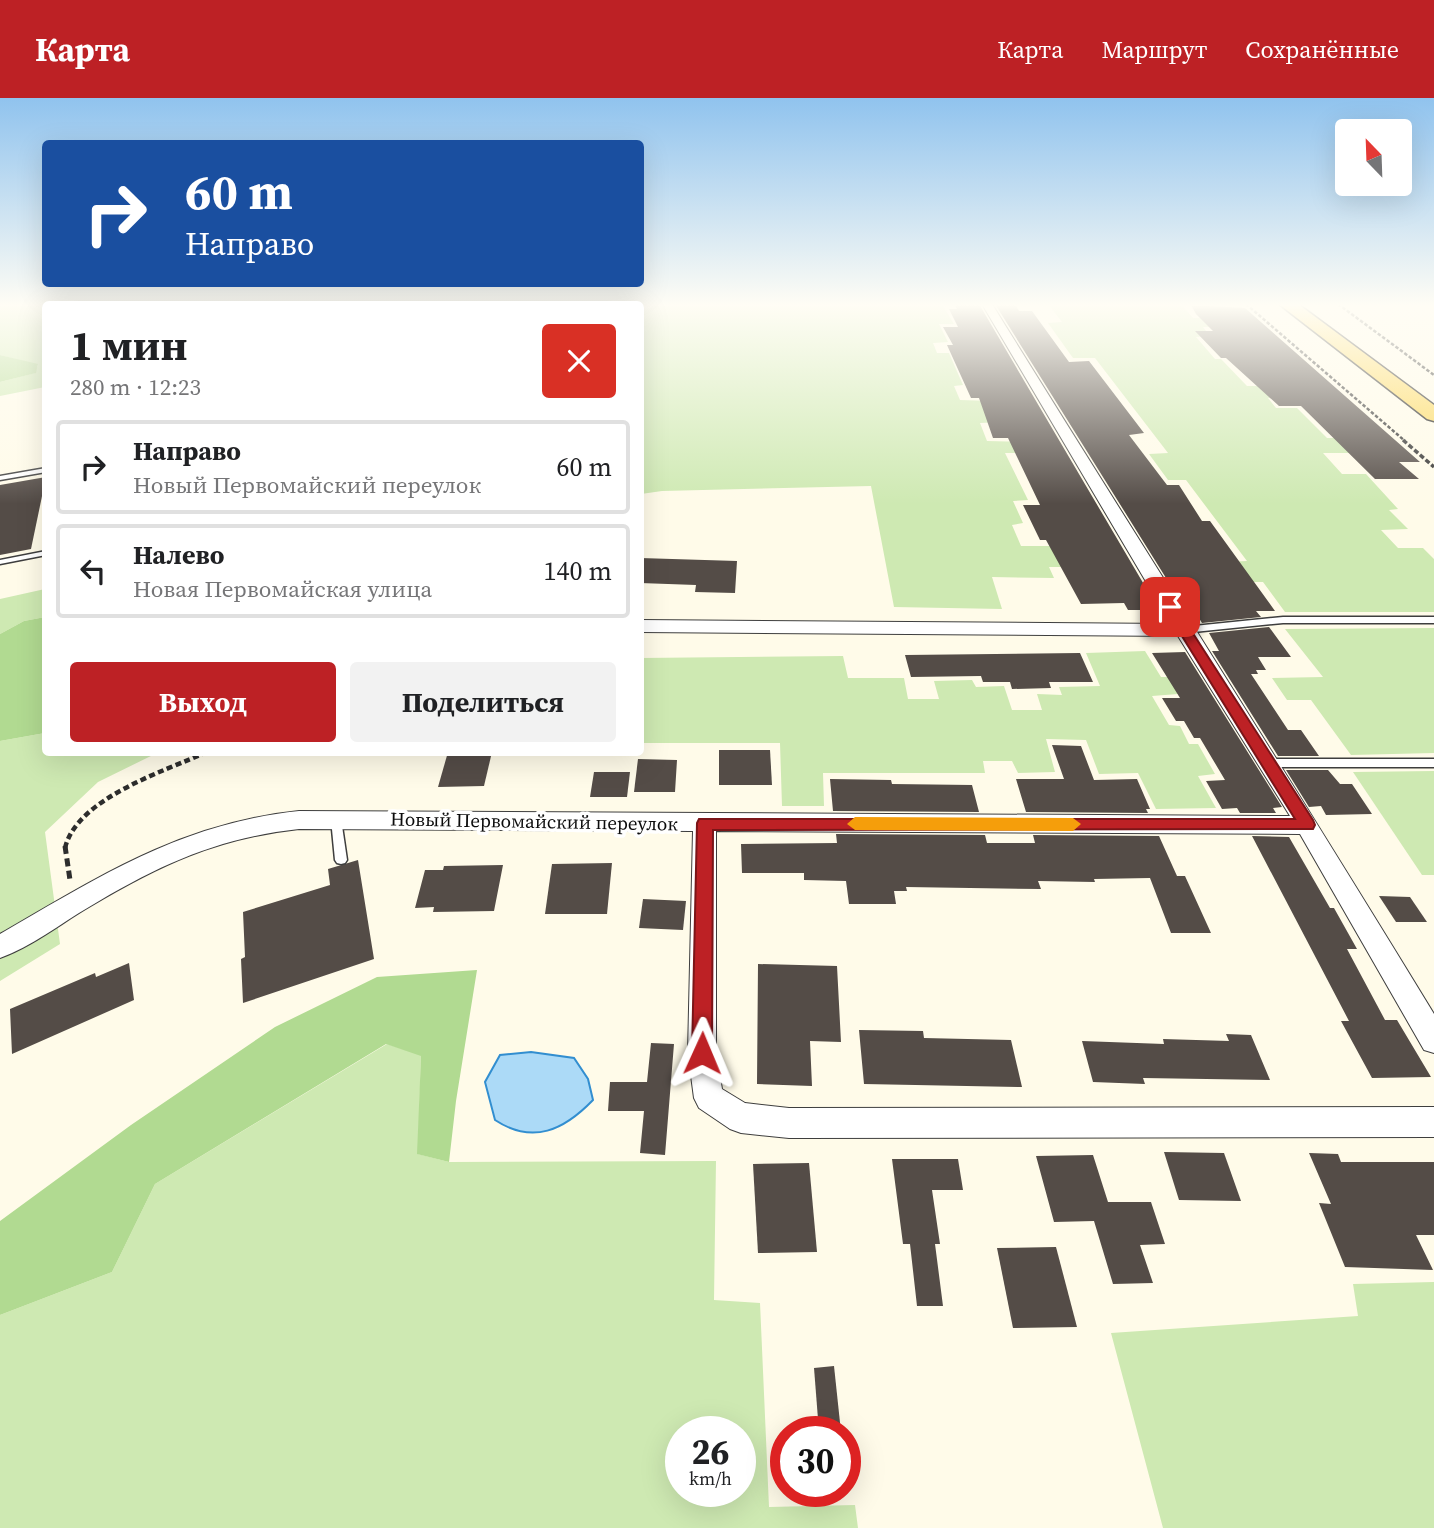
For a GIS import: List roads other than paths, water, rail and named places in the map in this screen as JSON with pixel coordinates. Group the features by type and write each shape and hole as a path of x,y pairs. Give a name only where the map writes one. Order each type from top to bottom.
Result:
{"main road":[{"path":"1376,371 1434,415"}],"street":[{"path":"1027,371 1184,631 1270,763 1434,1040"},
{"path":"644,626 1184,631"},
{"name":"Новый Первомайский переулок","path":"0,947 151,860 203,839 246,827 335,818 705,823 1307,825"},
{"path":"705,823 702,1053 709,1098 741,1118 789,1123 1434,1122"}],"lane":[{"path":"0,478 42,471"},
{"path":"0,562 42,554"},
{"path":"1184,631 1283,620 1434,620"},
{"path":"1270,763 1434,763"},
{"path":"335,818 341,860"}],"water":[{"path":"531,1052 574,1058 588,1079 593,1100 559,1126 535,1133 509,1128 495,1120 485,1082 500,1055"}]}
